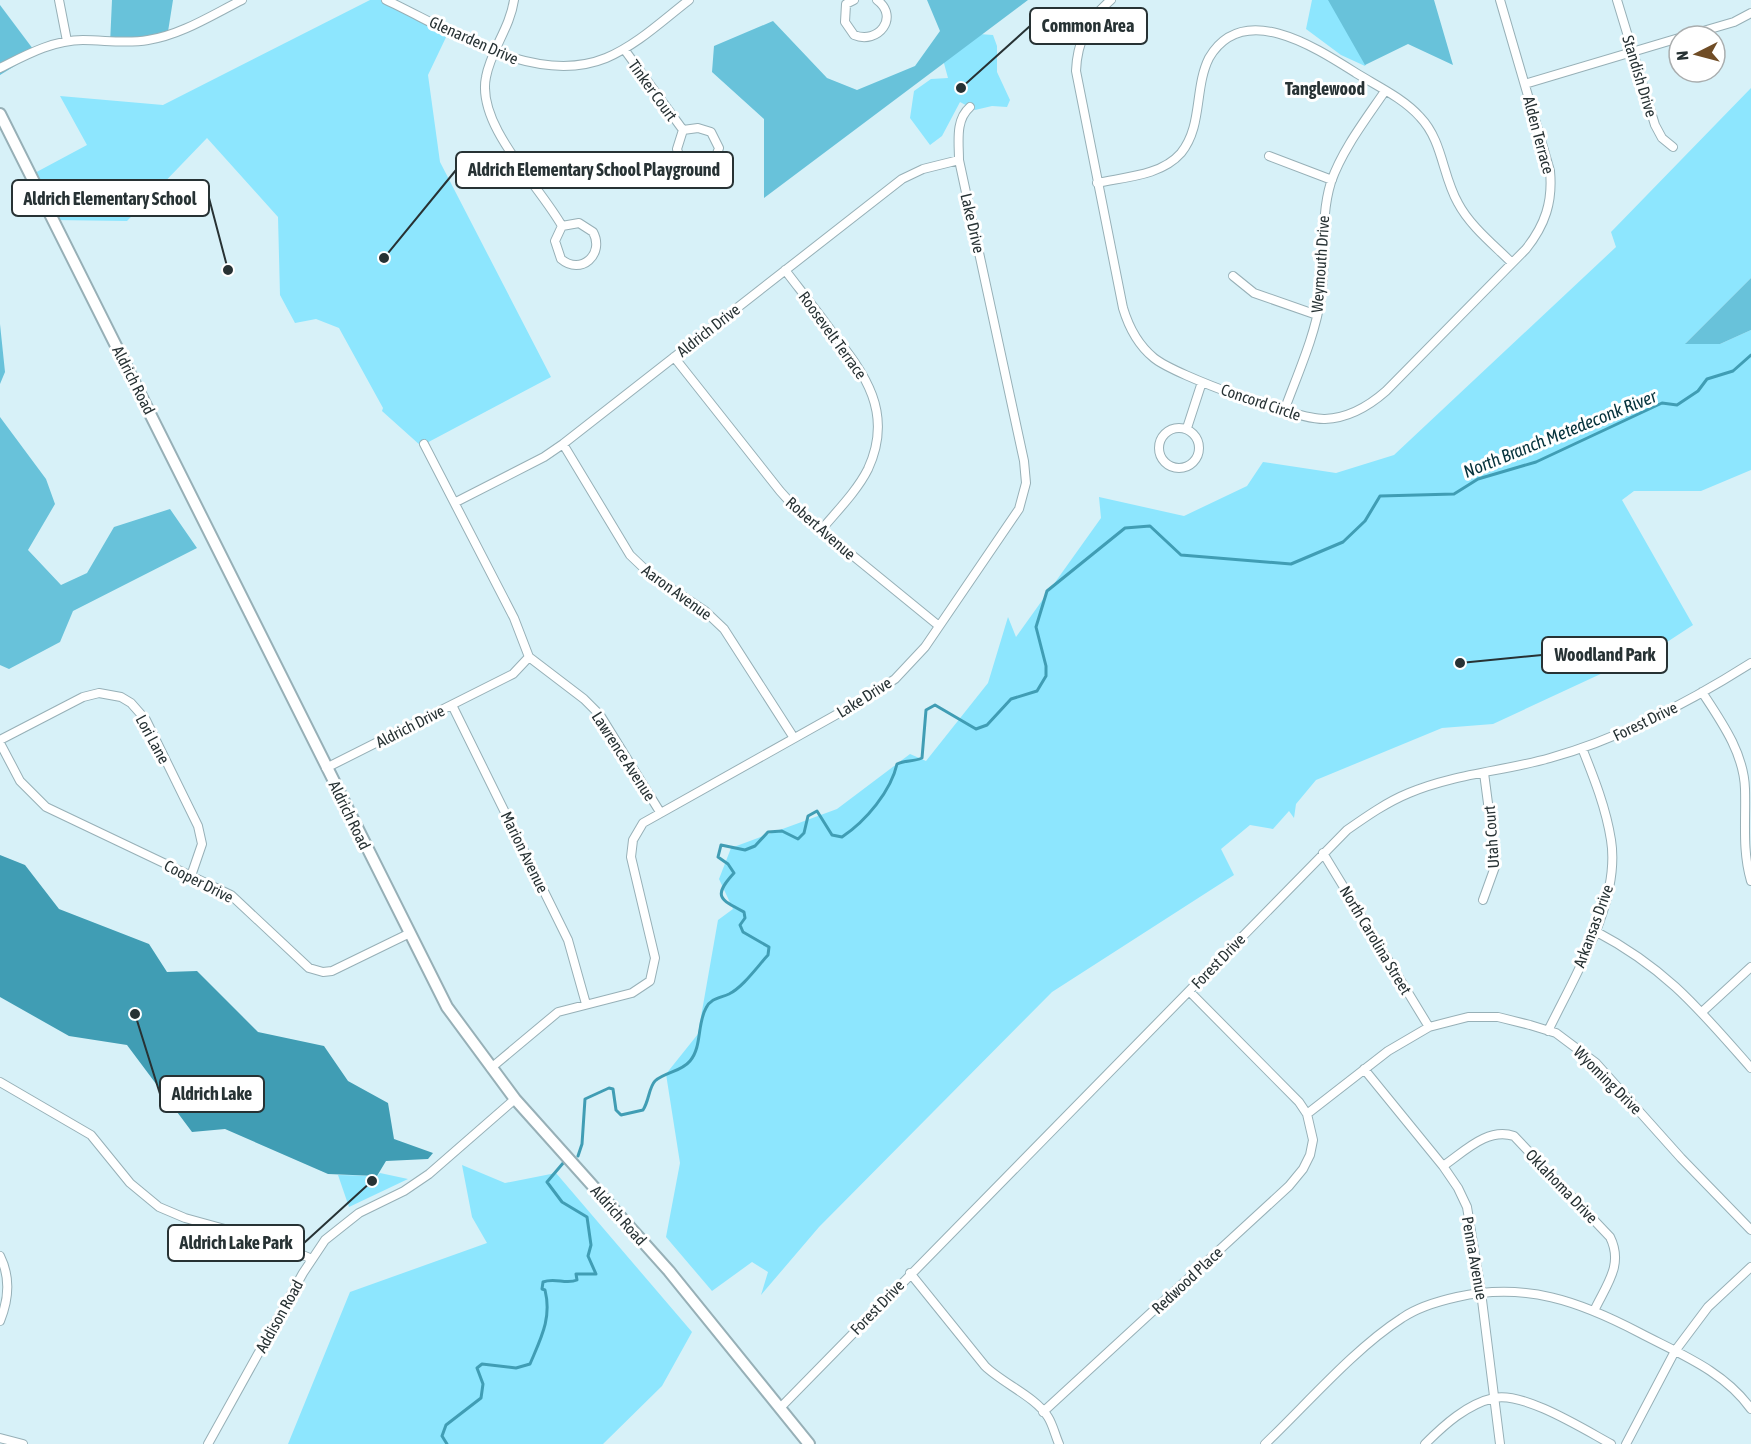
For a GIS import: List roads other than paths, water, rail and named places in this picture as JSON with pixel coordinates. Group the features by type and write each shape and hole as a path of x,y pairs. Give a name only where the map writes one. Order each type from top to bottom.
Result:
{"main road":[{"name":"Aldrich Road","path":"0,114 408,934 447,1007 515,1099 669,1271 809,1444"}],"street":[{"path":"59,0 66,41"},
{"path":"0,68 38,50 66,41 132,42 157,39 181,30 242,0"},
{"name":"Glenarden Drive","path":"386,0 494,50 531,64 560,67 585,64 624,49 689,0"},
{"path":"514,0 507,26 494,50 484,91 492,121 562,226"},
{"path":"854,0 843,2 847,28 854,36 866,39 880,34 886,24 885,8 878,0"},
{"name":"Concord Circle","path":"1111,0 1090,23 1081,42 1076,63 1076,82 1130,326 1143,347 1155,359 1202,382 1284,411 1326,419 1347,415 1370,404 1512,263"},
{"path":"1500,0 1525,84"},
{"name":"Standish Drive","path":"1617,0 1655,125 1662,138 1673,147"},
{"path":"1727,24 1751,13"},
{"path":"1097,183 1155,170 1180,154 1192,134 1209,59 1218,44 1239,30 1265,25 1288,31 1412,109 1429,129 1438,145 1451,188 1463,212 1512,263"},
{"name":"Alden Terrace","path":"1512,263 1540,231 1551,195 1548,161 1525,84 1667,42"},
{"name":"Tinker Court","path":"624,49 683,130"},
{"name":"Weymouth Drive","path":"1284,411 1317,315 1321,294 1324,211 1332,180 1340,162 1385,91"},
{"name":"Lake Drive","path":"491,1068 549,1018 565,1009 637,991 647,984 654,972 655,958 632,863 631,846 643,823 866,698 895,679 918,656 1014,517 1024,496 1026,483 1024,461 959,160 958,127 964,112 970,107"},
{"path":"704,129 715,137 719,153 710,166 692,169 681,162 677,149 683,130 704,129"},
{"path":"1269,156 1332,180"},
{"name":"Aldrich Drive","path":"456,502 544,457 563,444 902,179 923,169 959,160"},
{"path":"579,223 593,232 598,246 588,262 570,265 558,256 555,241 562,226 579,223"},
{"name":"Roosevelt Terrace","path":"785,270 860,367 870,385 876,409 875,447 867,470 821,530"},
{"path":"1233,276 1254,293 1317,315"},
{"name":"Robert Avenue","path":"674,357 780,491 821,530 939,626"},
{"path":"1187,428 1202,382"},
{"path":"1187,428 1197,440 1198,454 1188,466 1174,468 1162,460 1160,442 1168,431 1187,428"},
{"path":"424,444 514,618 529,657"},
{"name":"Aaron Avenue","path":"563,444 630,555 651,575 705,611 724,629 794,738"},
{"name":"Aldrich Drive","path":"326,768 513,674 529,657"},
{"name":"Lawrence Avenue","path":"529,657 600,714 660,812"},
{"name":"Forest Drive","path":"780,1408 1323,853 1366,817 1408,794 1484,772 1582,748 1639,725 1751,663"},
{"path":"1702,692 1724,725 1742,764 1745,787 1743,845 1751,882"},
{"name":"Lori Lane","path":"0,741 88,695 111,694 131,703 146,720 198,826 202,844 191,876"},
{"name":"Marion Avenue","path":"452,705 568,940 586,1004"},
{"name":"Cooper Drive","path":"0,741 20,781 46,807 238,900 304,965 315,971 332,971 408,934"},
{"name":"Arkansas Drive","path":"1548,1030 1595,931 1608,897 1612,874 1612,842 1602,801 1582,748"},
{"name":"Utah Court","path":"1483,900 1497,864 1484,772"},
{"name":"North Carolina Street","path":"1323,853 1429,1027"},
{"path":"1595,931 1629,949 1654,966 1684,992 1751,1068"},
{"path":"1702,1012 1751,967"},
{"name":"Redwood Place","path":"1043,1412 1303,1170 1310,1155 1313,1140 1306,1114 1291,1093 1189,991"},
{"name":"Wyoming Drive","path":"1306,1114 1406,1039 1429,1027 1468,1017 1498,1017 1548,1030 1577,1047 1596,1063 1681,1158 1751,1230"},
{"name":"Penna Avenue","path":"1364,1069 1443,1166 1458,1188 1467,1208 1482,1292 1500,1444"},
{"path":"0,1082 91,1135 130,1184 159,1207 185,1218 272,1242 312,1259"},
{"name":"Addison Road","path":"208,1444 312,1259 325,1240 344,1223 429,1174 515,1099"},
{"name":"Oklahoma Drive","path":"1443,1166 1487,1137 1506,1133 1514,1136 1610,1237 1617,1250 1613,1271 1594,1311"},
{"path":"0,1256 8,1287 7,1302 0,1321"},
{"path":"1626,1444 1675,1351 1708,1307 1751,1267"},
{"path":"910,1273 985,1366 1043,1412 1059,1444"},
{"path":"1265,1444 1354,1359 1403,1317 1448,1299 1496,1290 1540,1293 1594,1311 1700,1363 1727,1383 1751,1409"},
{"path":"1425,1444 1462,1413 1496,1397 1520,1400 1611,1444"},
{"path":"0,1438 22,1444"}],"waterway":[{"name":"North Branch Metedeconk River","path":"578,1156 582,1144 585,1099 609,1088 613,1089 616,1110 621,1115 643,1110 655,1081 682,1068 694,1055 701,1021 708,1005 713,1000 739,987 768,955 769,947 743,932 740,925 745,918 744,912 729,904 722,896 723,887 734,873 728,864 718,857 721,845 745,850 755,846 768,832 782,831 798,839 804,833 808,816 817,811 832,835 842,837 860,823 876,805 889,785 897,764 922,758 926,710 935,705 976,729 987,725 1011,699 1037,691 1046,676 1046,666 1036,627 1047,591 1125,528 1150,526 1181,555 1291,564 1343,542 1365,521 1380,496 1454,494 1478,479 1536,462 1662,403 1677,405 1698,391 1707,379 1733,371 1751,355"},
{"name":"North Branch Metedeconk River","path":"447,1444 442,1436 446,1425 481,1398 483,1384 477,1368 482,1364 516,1368 530,1364 546,1319 547,1300 545,1290 542,1289 543,1282 552,1280 569,1282 577,1280 576,1274 596,1274 588,1256 591,1245 587,1217 562,1202 547,1182 564,1162"}],"place":[{"name":"Common Area","path":"961,88"},
{"name":"Aldrich Elementary School Playground","path":"384,258"},
{"name":"Aldrich Elementary School","path":"228,270"},
{"name":"Woodland Park","path":"1460,663"},
{"name":"Aldrich Lake","path":"135,1014"},
{"name":"Aldrich Lake Park","path":"372,1181"}],"district":[{"name":"Tanglewood","path":"1325,89"}]}
